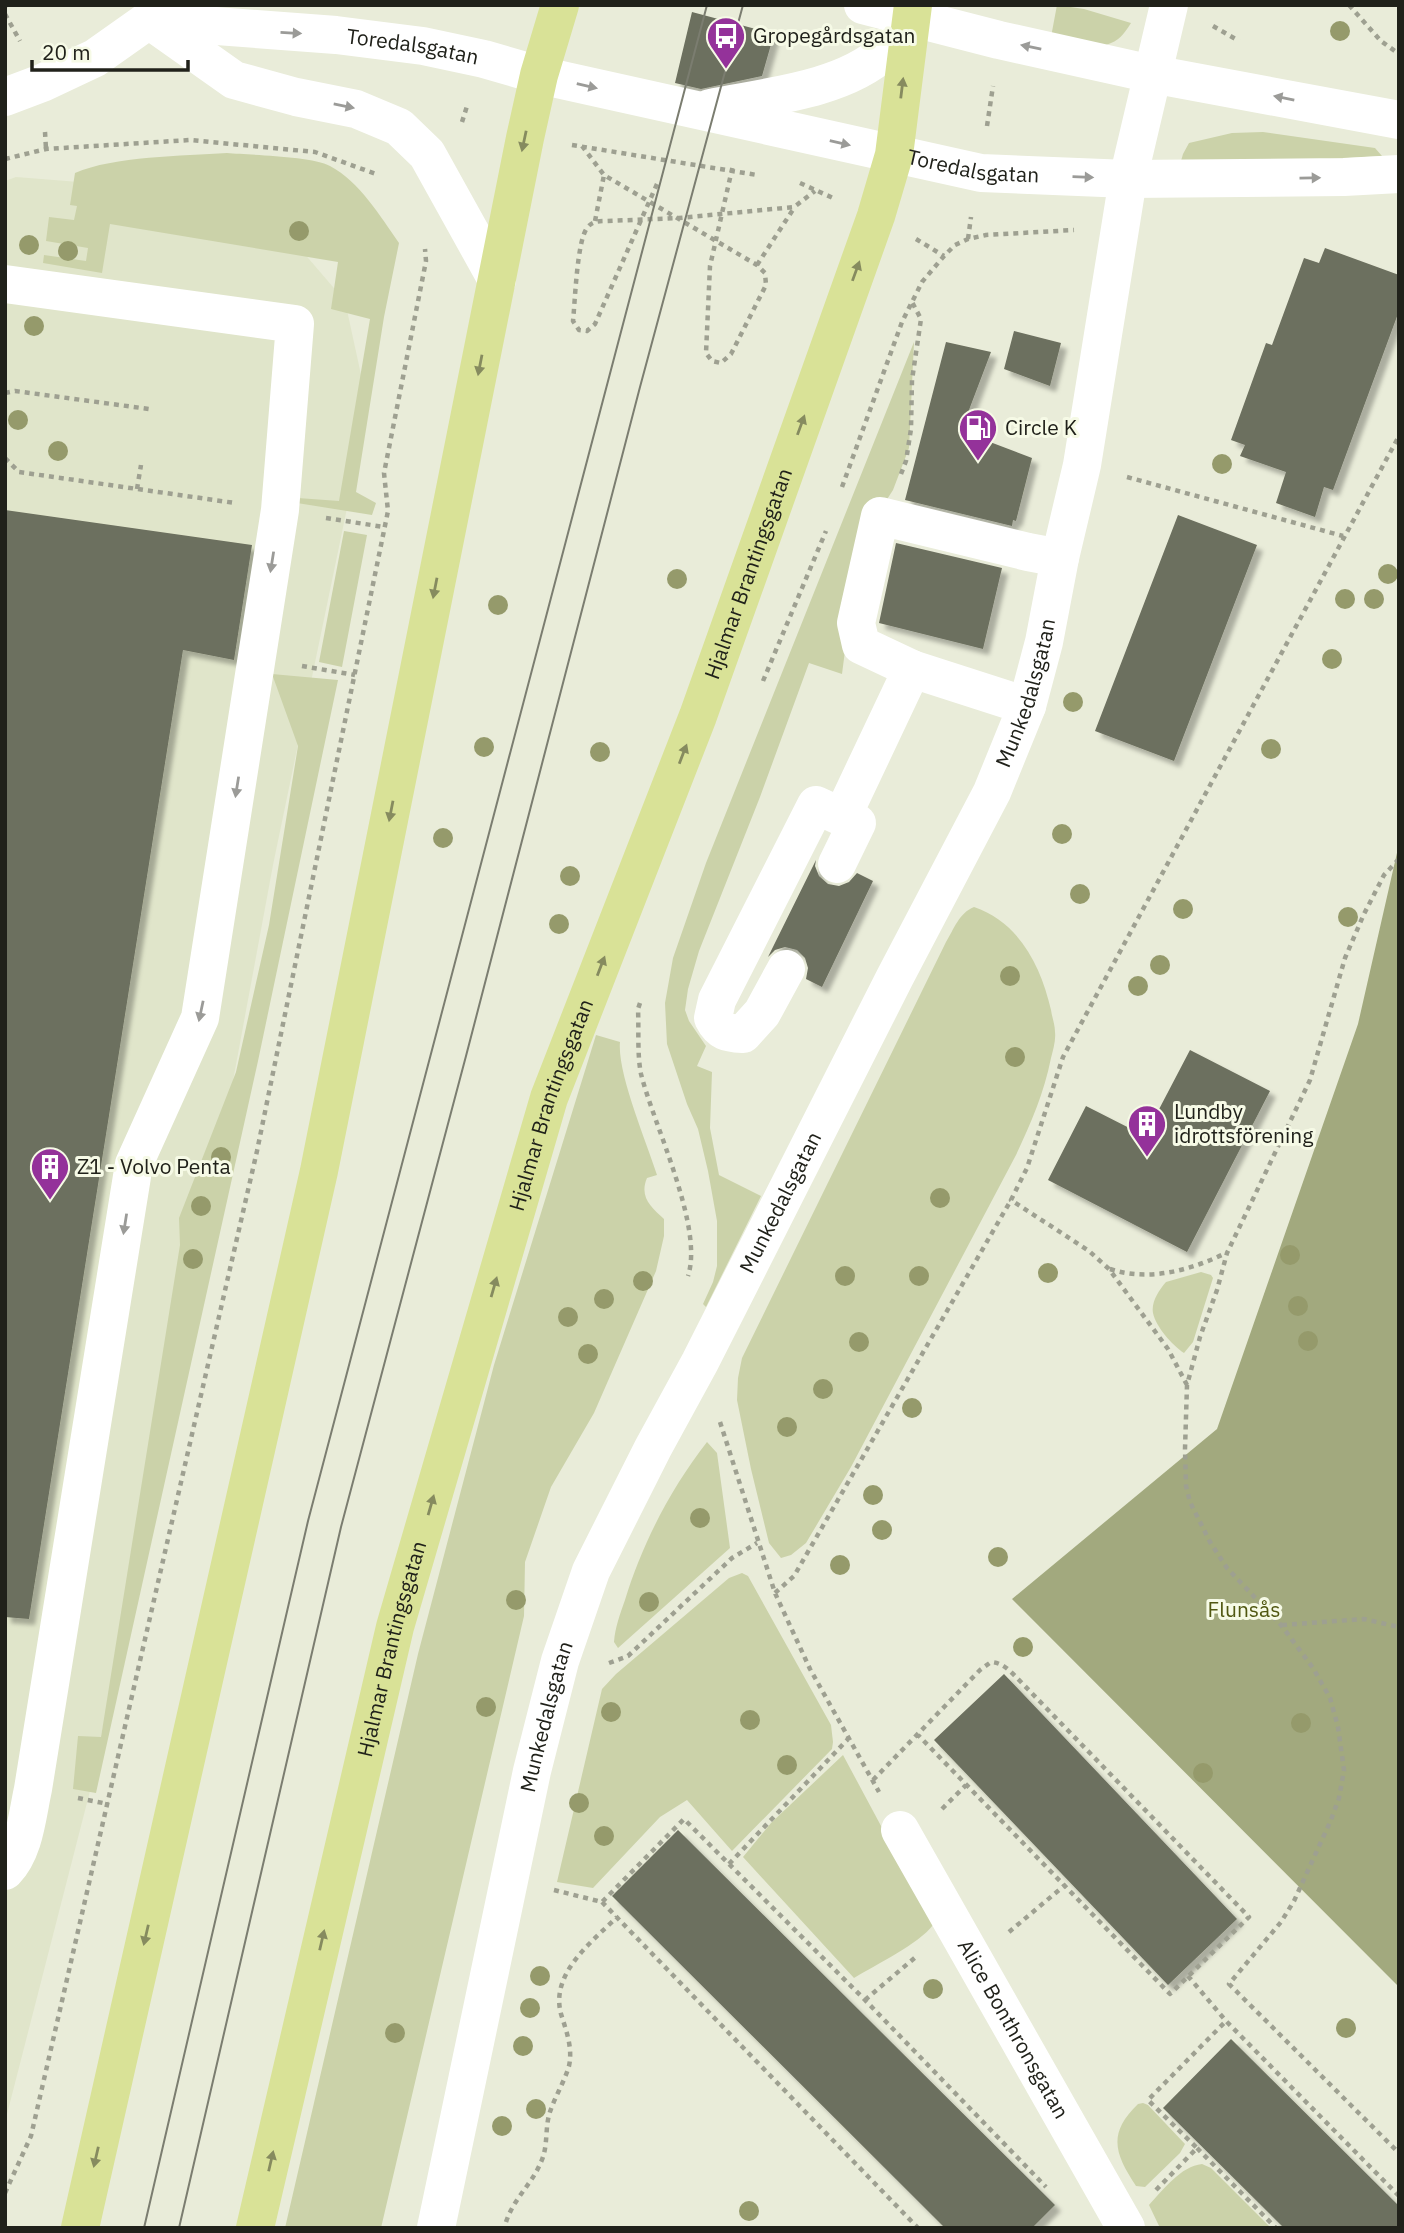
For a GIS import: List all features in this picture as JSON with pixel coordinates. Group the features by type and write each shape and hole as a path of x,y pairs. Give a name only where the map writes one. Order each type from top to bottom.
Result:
{"main road":[{"path":"80,2228 319,1171 525,138 559,5"},
{"name":"Hjalmar Brantingsgatan","path":"255,2228 395,1627 549,1098 698,716 876,216 894,155 912,11"}],"street":[{"path":"863,5 912,11 999,40 1152,74 1399,120"},
{"path":"1128,179 1169,5"},
{"name":"Toredalsgatan","path":"156,11 411,45 484,59 539,75 981,173 1128,179 1399,174"},
{"path":"5,97 95,58 156,11 234,80 296,97 356,109 399,127 427,154 497,280"},
{"name":"Toredalsgatan","path":"697,111 809,88 854,73 885,51 912,11"},
{"name":"Munkedalsgatan","path":"436,2228 532,1772 560,1661 591,1571 992,792 1027,706 1044,642 1082,465 1128,179"},
{"path":"5,284 295,324 280,502 200,1018 134,1164 33,1789 21,1844 14,1861 5,1871"},
{"path":"1027,706 912,668 861,645 856,623 880,516 1060,558"},
{"path":"842,817 912,668"},
{"path":"786,968 762,1013 743,1034 728,1034 719,1029 713,1018 717,1000 816,805 857,823 838,864"},
{"name":"Alice Bonthronsgatan","path":"900,1830 1124,2225"}],"path":[{"path":"1349,5 1381,41 1399,54"},
{"path":"968,239 981,173 999,40"},
{"path":"461,125 525,138 769,177"},
{"path":"5,159 46,149 190,140 315,152 372,171 381,177"},
{"path":"582,146 604,175 679,218 757,265 765,273 766,285 731,354 721,363 712,361 706,353 710,266 735,158"},
{"path":"595,221 604,175"},
{"path":"795,181 876,216 944,256"},
{"path":"657,184 629,247 595,324 587,331 579,330 573,321 582,240 587,227 595,221 679,218 794,207"},
{"path":"757,265 794,207 815,191"},
{"path":"5,2193 31,2136 260,1137 388,510 384,473 426,261 423,238"},
{"path":"886,518 906,461 911,429 912,380 921,319 912,301"},
{"path":"5,393 15,391 149,409"},
{"path":"775,1593 794,1576 1011,1200 1027,1168 1063,1057 1399,436"},
{"path":"5,458 19,471 137,489 280,502 384,527"},
{"path":"137,489 141,465"},
{"path":"1082,465 1343,536"},
{"path":"1399,859 1384,875 1364,914 1345,958 1310,1080 1227,1253 1217,1290 1199,1337 1187,1385 1186,1473 1190,1502 1210,1542 1227,1568 1281,1625 1313,1668 1330,1698 1338,1727 1344,1770 1339,1798 1331,1820 1294,1901 1281,1922 1229,1984 1399,2153"},
{"path":"1011,1200 1088,1251 1109,1269 1168,1349 1187,1385"},
{"path":"1109,1269 1123,1273 1159,1274 1199,1265 1227,1253"},
{"path":"700,1362 775,1593 810,1669 900,1830"},
{"path":"598,1661 609,1664 628,1656 732,1558 757,1543"},
{"path":"1281,1625 1364,1619 1399,1627"},
{"path":"873,1780 980,1670 991,1662 1005,1666 1249,1917 1170,1994 918,1735"},
{"path":"729,1864 849,1738"},
{"path":"602,1902 684,1819 865,2000 1046,2187"},
{"path":"865,2000 908,1962 965,1945 1065,1885"},
{"path":"549,1888 602,1902 918,2228"},
{"path":"506,2222 520,2193 541,2162 552,2106 570,2063 570,2051 558,2000 562,1982 573,1963 617,1917"},
{"path":"1188,1976 1226,2021 1399,2196"},
{"path":"1226,2021 1148,2101 1276,2228"},
{"path":"1124,2225 1197,2148"}],"shaded area":[{"path":"1057,5 1084,9 1131,23 1121,37 1106,45 1051,37"},
{"path":"1263,132 1375,148 1382,156 1179,168 1189,143 1232,133"},
{"path":"227,153 296,158 330,166 360,190 399,243 384,317 356,492 376,503 372,515 297,503 298,498 339,501 370,319 331,309 338,262 110,224 102,273 43,263 44,255 86,261 88,248 46,241 49,217 74,220 77,206 70,205 75,173 129,160"},
{"path":"16,177 167,189 291,238 345,301 368,407 273,865 230,1097 90,1791 5,2122 5,181"},
{"path":"914,342 909,448 893,490 877,515 850,612 842,674 809,663 699,951 688,989 685,1010 706,1046 697,1066 712,1072 710,1128 719,1175 761,1196 706,1307 703,1304 717,1266 717,1221 698,1129 667,1044 665,1003 673,958 706,863"},
{"path":"344,531 367,535 342,667 319,662"},
{"path":"272,674 338,680 258,1061 96,1793 73,1789 78,1736 101,1737 180,1245 179,1218 236,1072 269,925 298,746"},
{"path":"974,907 1004,923 1016,935 1041,977 1055,1027 1045,1083 1016,1155 851,1467 806,1543 791,1555 781,1558 769,1543 737,1400 742,1358 946,942 961,917"},
{"path":"596,1035 620,1042 620,1055 628,1089 657,1175 647,1178 644,1191 651,1206 664,1219 664,1236 656,1271 594,1413 551,1487 525,1562 524,1616 381,2228 285,2228 418,1654 494,1365"},
{"path":"1201,1272 1213,1278 1193,1342 1184,1353 1161,1330 1153,1313 1153,1305 1166,1282"},
{"path":"707,1442 717,1453 730,1548 618,1648 614,1642 617,1626 640,1558 670,1497"},
{"path":"742,1573 748,1576 831,1725 832,1749 732,1851 687,1800 660,1817 593,1888 557,1882 602,1689 729,1578"},
{"path":"843,1755 933,1925 907,1947 854,1978 743,1857 771,1823"},
{"path":"1143,2103 1185,2144 1180,2153 1145,2187 1136,2186 1123,2164 1118,2144 1118,2135 1128,2115 1138,2104"},
{"path":"1202,2164 1211,2168 1271,2228 1160,2228 1149,2205 1180,2174"}],"green space":[{"name":"Flunsås","path":"1399,844 1399,1987 1012,1599 1217,1429 1358,1024"}],"building":[{"path":"692,12 774,34 762,76 701,89 675,83"},
{"path":"1325,248 1399,275 1399,311 1333,490 1324,487 1315,517 1276,503 1286,472 1240,456 1245,445 1231,440 1266,343 1272,345 1304,258 1319,263"},
{"path":"1014,331 1061,343 1050,386 1004,369"},
{"path":"946,342 991,352 961,431 1032,458 1016,521 1013,520 1012,526 905,500"},
{"name":"Z1 - Volvo Penta","path":"5,510 252,545 234,660 183,650 29,1619 5,1617"},
{"path":"1178,515 1257,545 1174,761 1095,731"},
{"path":"896,543 1002,568 983,649 879,623"},
{"path":"816,860 819,876 828,884 839,886 849,882 857,873 873,881 822,987 806,979 808,968 805,958 797,950 785,947 775,950 768,957"},
{"name":"Lundby idrottsförening","path":"1190,1050 1270,1091 1187,1252 1048,1180 1086,1106 1145,1136"},
{"path":"1004,1674 1237,1919 1168,1985 934,1740"},
{"path":"678,1830 1055,2205 1032,2228 945,2228 612,1896"},
{"path":"1231,2039 1399,2206 1399,2228 1284,2228 1163,2108"}],"tram line":[{"path":"144,2228 308,1521 707,5"},
{"path":"179,2228 341,1527 743,5"}],"place":[{"name":"Gropegårdsgatan","path":"726,70"},
{"name":"Circle K","path":"978,462"},
{"name":"Lundby idrottsförening","path":"1147,1158"},
{"name":"Z1 - Volvo Penta","path":"50,1201"}]}
